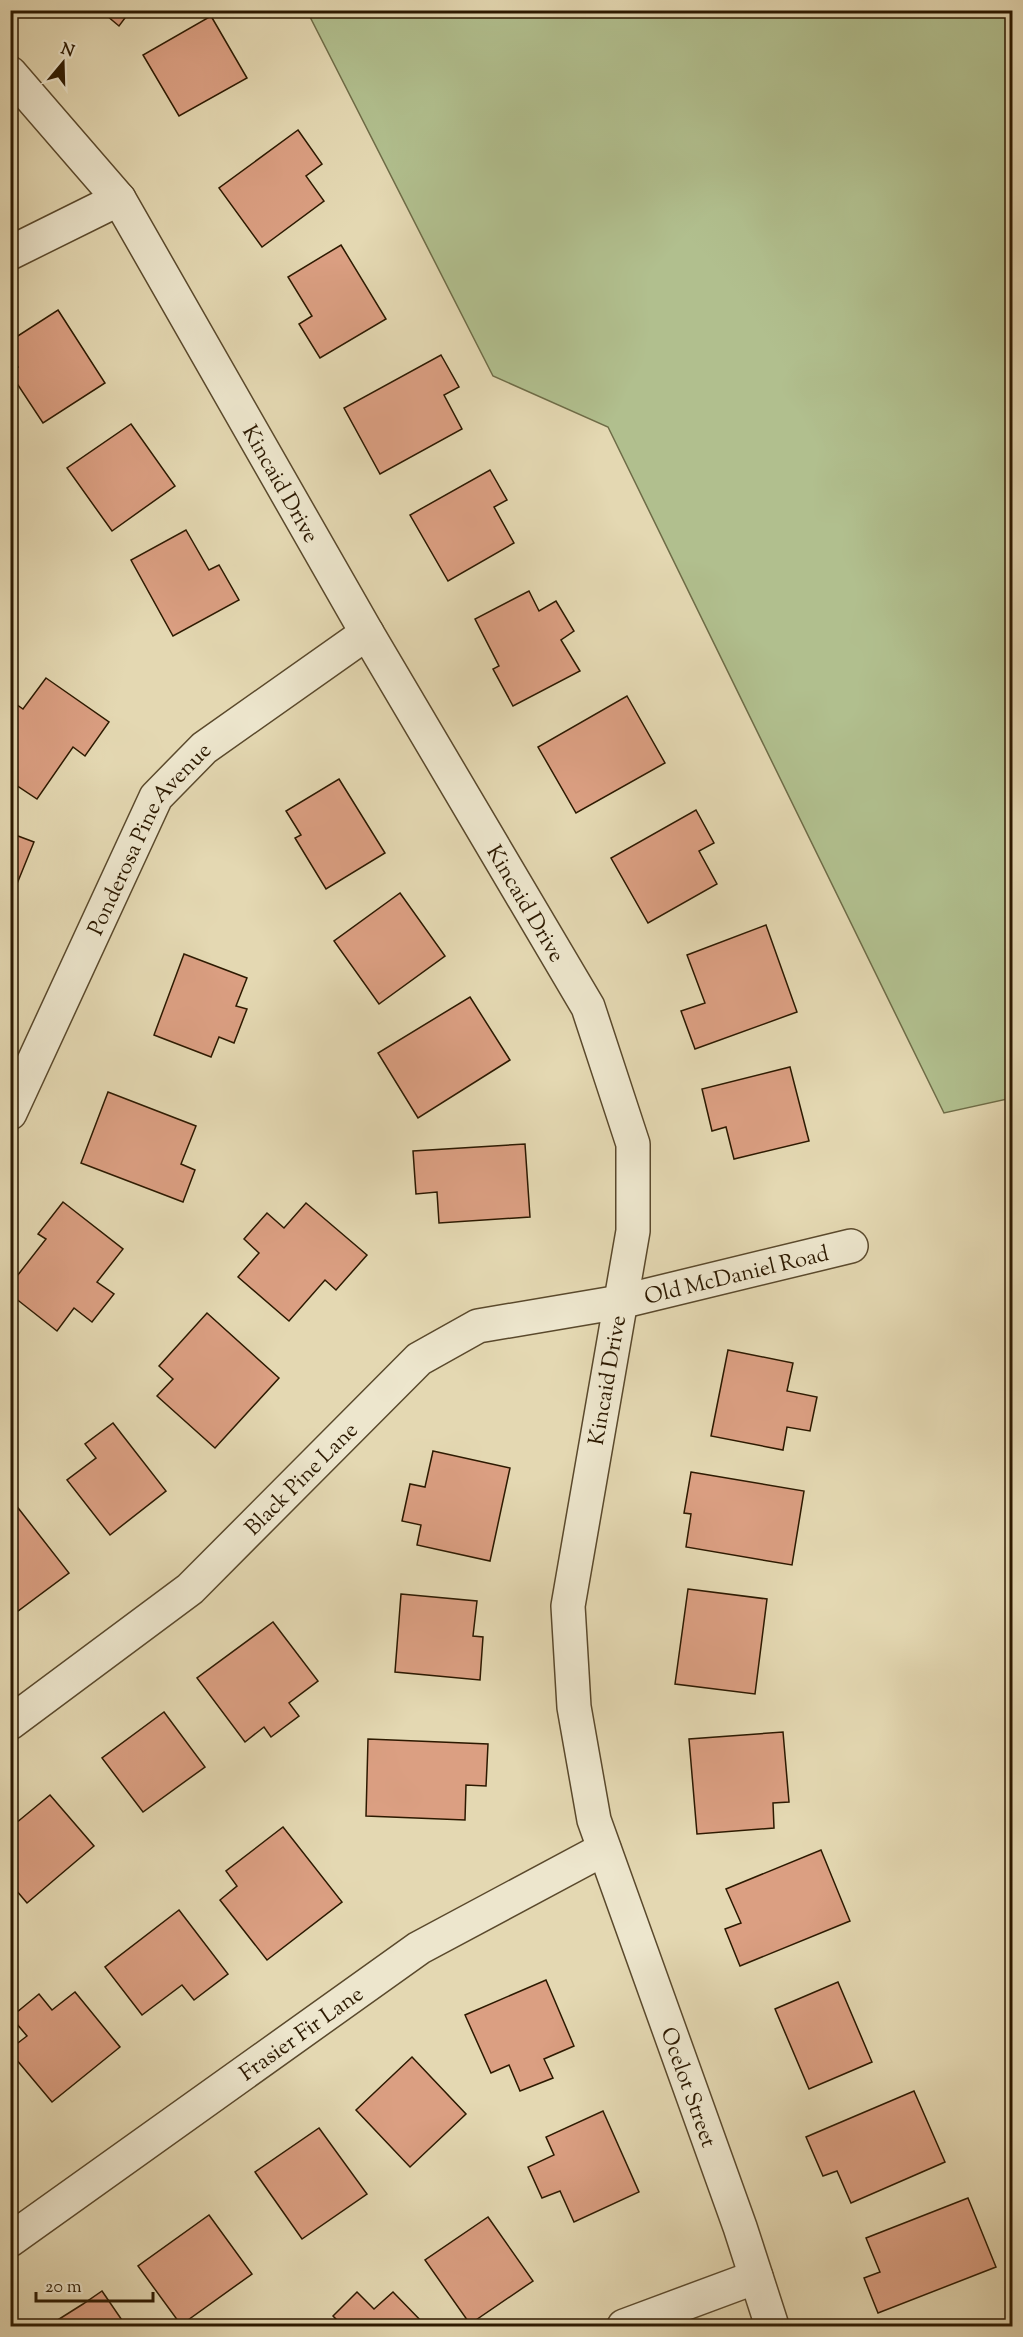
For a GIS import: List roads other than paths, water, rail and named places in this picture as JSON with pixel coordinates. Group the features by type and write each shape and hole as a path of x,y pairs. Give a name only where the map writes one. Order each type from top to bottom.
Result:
{"street":[{"name":"Kincaid Drive","path":"10,73 119,199 367,633 588,1007 633,1144 633,1231 568,1606 573,1707 594,1820 604,1849"},
{"path":"10,253 119,199"},
{"name":"Ponderosa Pine Avenue","path":"10,1113 156,797 204,748 367,633"},
{"name":"Old McDaniel Road","path":"621,1302 851,1246"},
{"name":"Black Pine Lane","path":"10,1723 190,1590 419,1359 478,1326 621,1302"},
{"name":"Frasier Fir Lane","path":"10,2240 420,1948 604,1849"},
{"name":"Ocelot Street","path":"604,1849 772,2326"},
{"path":"624,2326 756,2277"}]}
